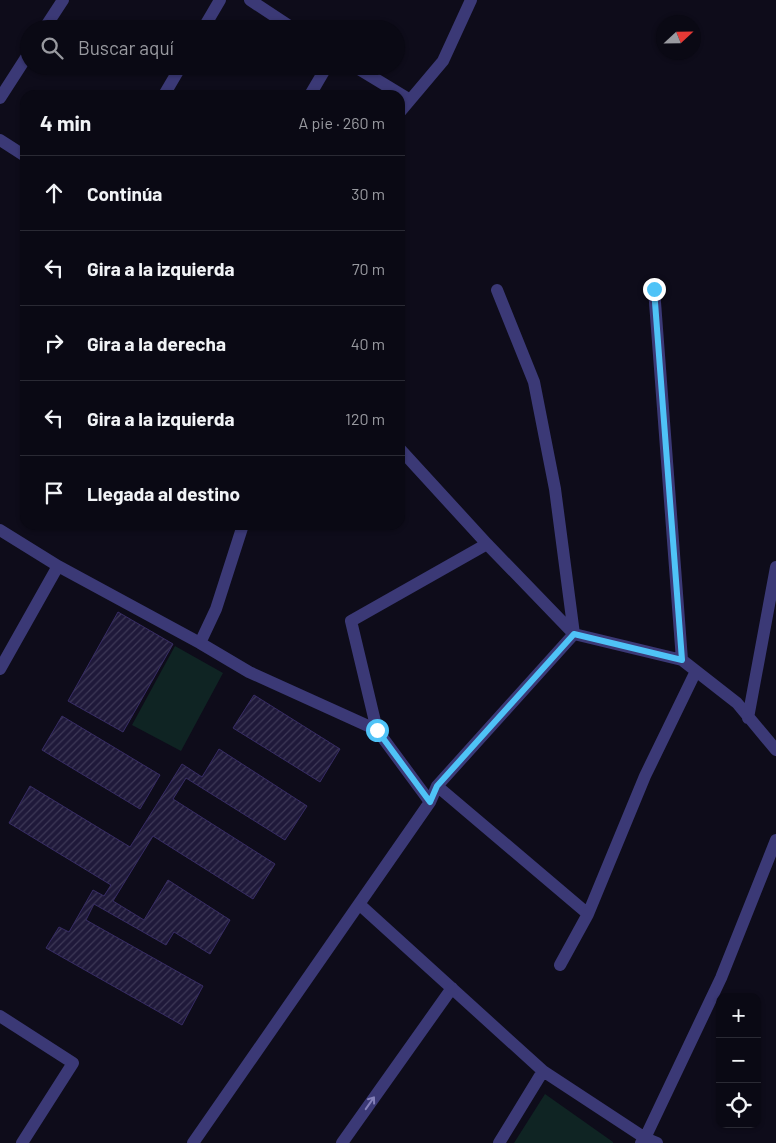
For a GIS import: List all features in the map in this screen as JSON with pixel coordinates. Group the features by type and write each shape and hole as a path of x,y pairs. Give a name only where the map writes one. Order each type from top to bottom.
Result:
{"street":[{"path":"50,20 63,0"},
{"path":"208,20 220,0"},
{"path":"250,0 280,20"},
{"path":"405,106 443,61 471,0"},
{"path":"0,98 20,67"},
{"path":"167,90 176,75"},
{"path":"313,90 322,75"},
{"path":"369,75 394,90"},
{"path":"405,97 410,100"},
{"path":"0,140 20,153"},
{"path":"654,289 682,660"},
{"path":"193,1143 430,802 437,786 574,634 555,489 534,382 498,290"},
{"path":"405,455 574,634 682,660 737,703 776,750"},
{"path":"0,530 58,566 249,672 377,730"},
{"path":"200,644 216,609 241,530"},
{"path":"430,802 377,730 351,621 488,544"},
{"path":"0,669 58,566"},
{"path":"748,718 776,567"},
{"path":"560,965 588,914 645,776 696,671"},
{"path":"437,786 588,914"},
{"path":"359,904 543,1071 648,1141 721,978 773,853 776,840"},
{"path":"342,1143 452,988"},
{"path":"0,1016 73,1063 22,1143"},
{"path":"499,1143 543,1071"}],"green space":[{"path":"175,646 223,673 181,751 132,725"},
{"path":"545,1094 613,1142 613,1143 514,1143"}],"building":[{"path":"118,612 173,644 123,732 68,701"},
{"path":"254,695 340,749 320,782 233,728"},
{"path":"62,716 160,775 140,809 42,750"},
{"path":"219,749 307,806 285,840 186,778 173,799 275,864 253,899 153,836 113,901 144,920 168,880 230,920 210,954 174,932 166,945 94,904 86,920 203,986 182,1025 46,948 59,927 69,932 93,890 104,896 111,885 9,823 30,786 130,847 182,764 202,777"}],"route":[{"path":"377,730 430,802 437,786 574,634 682,660 654,289"}]}
